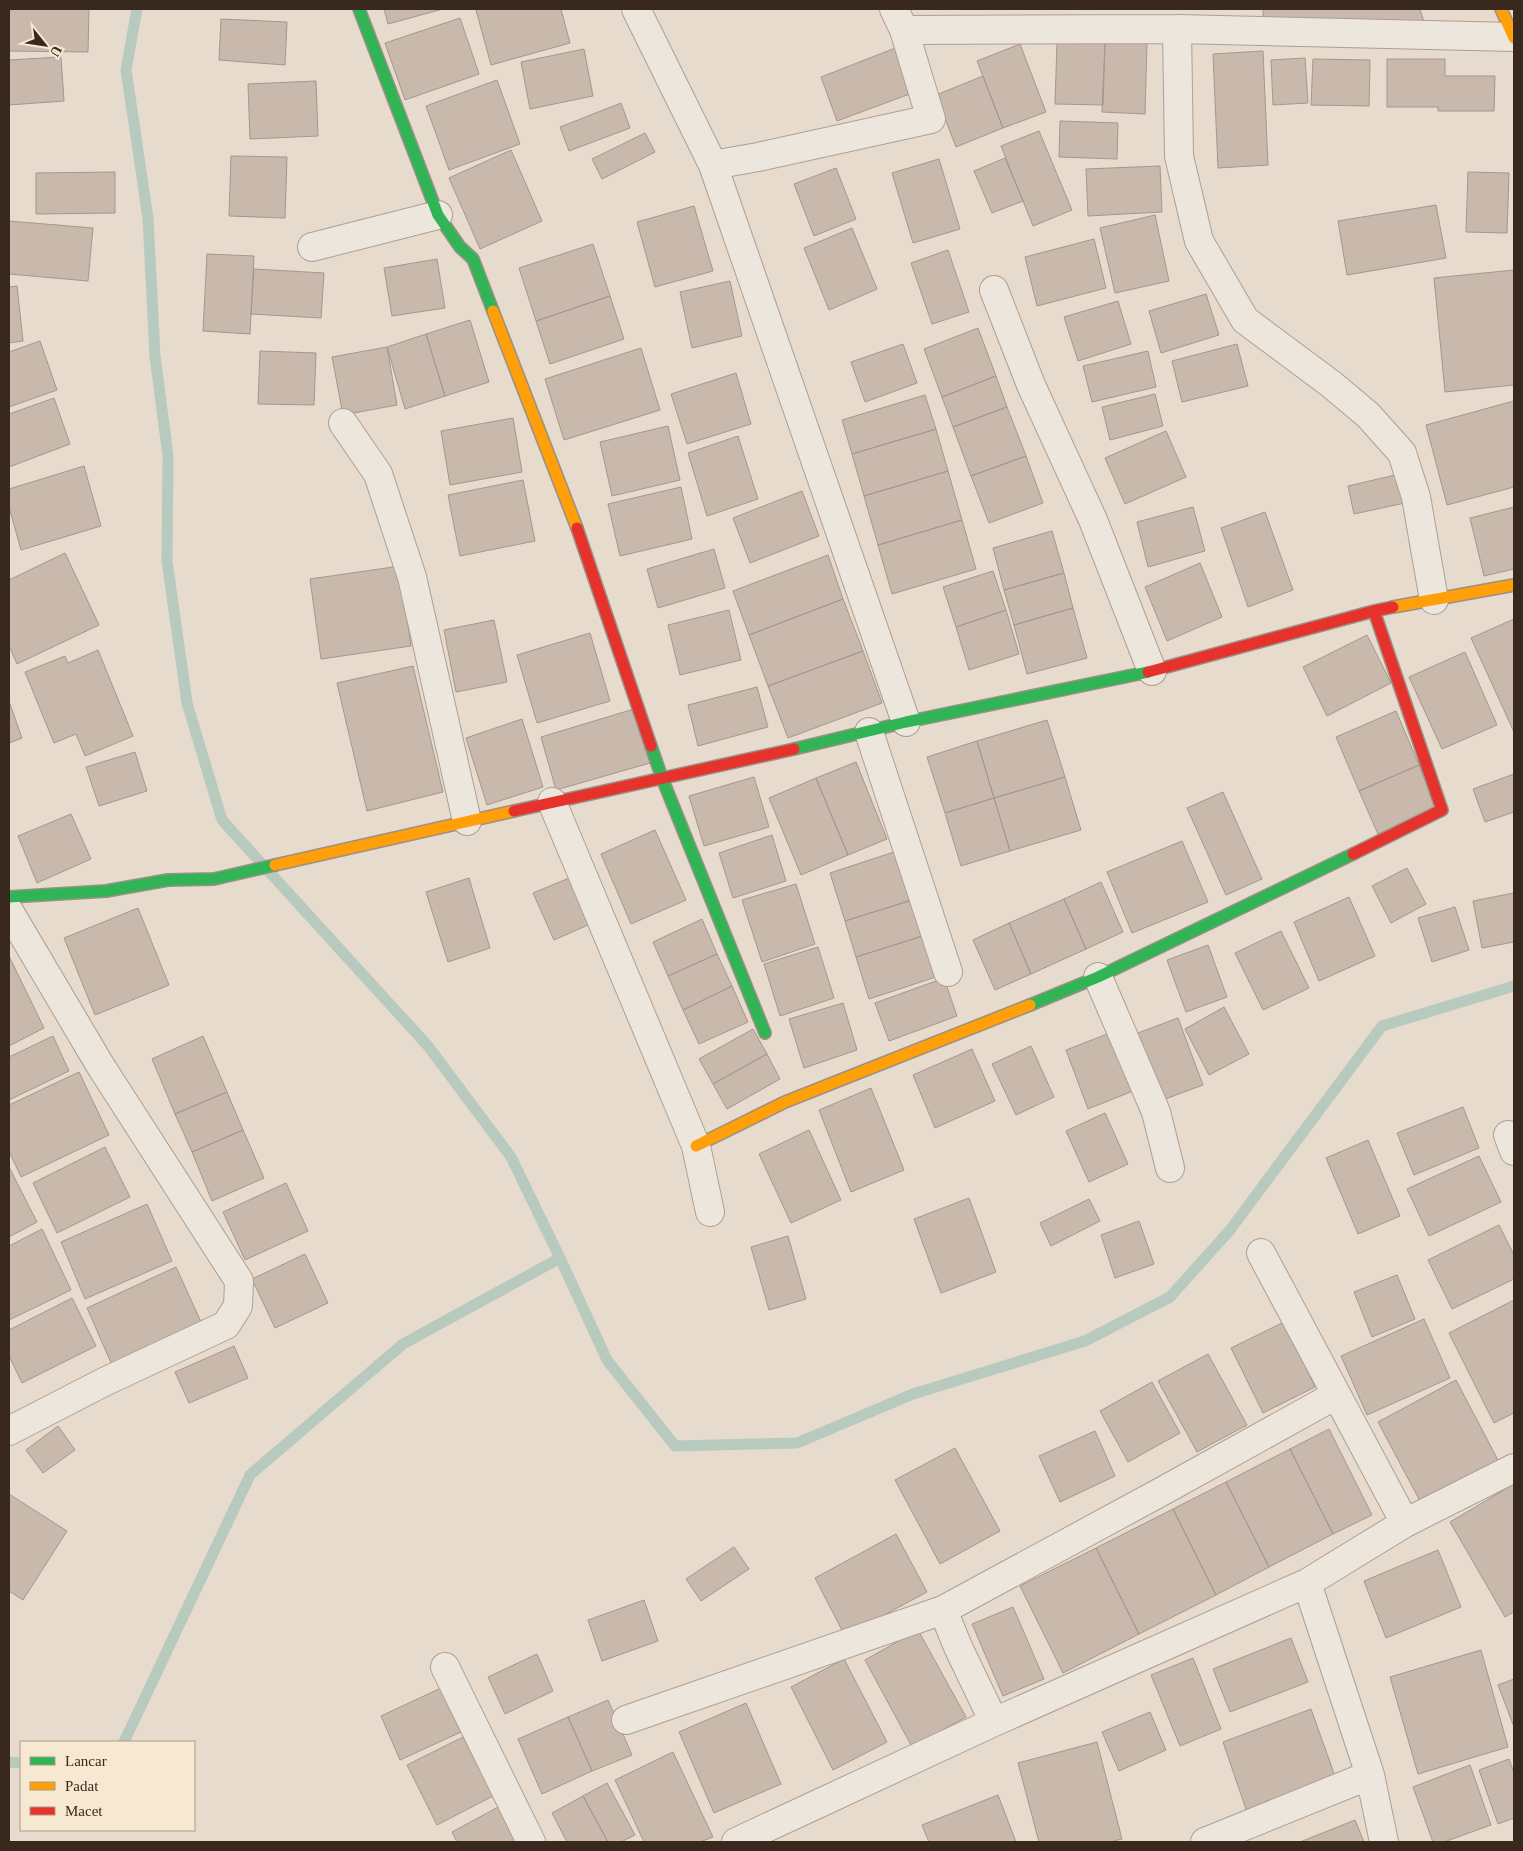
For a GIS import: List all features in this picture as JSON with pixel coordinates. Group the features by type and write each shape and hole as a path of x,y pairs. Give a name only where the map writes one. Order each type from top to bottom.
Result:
{"main road":[{"path":"359,9 438,215 460,247 473,259 568,502 662,778 766,1032"},
{"path":"1501,9 1514,37"},
{"path":"9,896 106,891 168,880 214,880 467,821 869,732 906,722 1152,671 1374,611 1514,585"},
{"path":"696,1146 785,1102 982,1025 1098,977 1442,810 1374,611"}],"street":[{"path":"636,9 713,165 906,722"},
{"path":"713,165 931,119 899,20 1514,37"},
{"path":"1177,29 1179,156 1199,241 1245,320 1331,384 1368,415 1402,454 1416,497 1434,600"},
{"path":"312,247 438,215"},
{"path":"994,290 1031,385 1093,520 1152,671"},
{"path":"342,423 378,474 412,577 467,821"},
{"path":"869,732 948,972"},
{"path":"552,802 696,1146 710,1212"},
{"path":"9,911 100,1065 239,1281 238,1306 226,1325 10,1428"},
{"path":"1098,977 1156,1112 1170,1168"},
{"path":"1261,1253 1405,1523"},
{"path":"626,1720 943,1610 1336,1395"},
{"path":"736,1842 994,1722 1308,1583 1405,1523 1514,1468"},
{"path":"1308,1583 1370,1775 1384,1842"},
{"path":"943,1610 958,1647 994,1722"},
{"path":"445,1667 531,1842"},
{"path":"1205,1842 1370,1775"}],"building":[{"path":"9,9 89,9 88,52 9,51"},
{"path":"384,9 443,9 388,24"},
{"path":"561,9 570,43 491,65 476,10"},
{"path":"1263,9 1420,9 1425,25 1263,28"},
{"path":"460,18 479,74 405,100 385,43"},
{"path":"221,19 287,22 285,65 219,60"},
{"path":"1057,42 1105,43 1103,105 1055,104"},
{"path":"1105,43 1147,43 1145,114 1102,112"},
{"path":"1020,44 1046,112 1003,128 977,61"},
{"path":"898,47 915,92 837,121 821,77"},
{"path":"584,49 593,96 530,109 521,62"},
{"path":"1263,51 1268,165 1218,168 1213,54"},
{"path":"61,57 64,101 9,105 9,60"},
{"path":"1305,58 1308,103 1273,105 1271,60"},
{"path":"1313,59 1370,60 1369,106 1311,105"},
{"path":"1387,59 1445,59 1445,76 1495,76 1494,111 1438,111 1438,107 1387,107"},
{"path":"983,76 1003,128 956,147 936,95"},
{"path":"497,80 520,144 449,170 426,106"},
{"path":"316,81 318,136 250,139 248,84"},
{"path":"621,103 630,128 569,151 560,127"},
{"path":"1060,121 1118,123 1117,159 1059,157"},
{"path":"1039,131 1072,210 1033,226 1001,146"},
{"path":"645,133 655,152 602,179 592,159"},
{"path":"511,150 542,221 480,249 449,178"},
{"path":"231,156 287,157 285,218 229,216"},
{"path":"1005,158 1023,201 992,213 974,171"},
{"path":"939,159 960,229 913,243 892,173"},
{"path":"1160,166 1162,212 1088,216 1086,169"},
{"path":"836,168 856,219 814,236 794,184"},
{"path":"115,172 115,213 36,214 36,173"},
{"path":"1468,172 1509,173 1507,233 1466,232"},
{"path":"1436,205 1446,258 1347,275 1338,221"},
{"path":"694,206 713,271 655,287 637,222"},
{"path":"1155,215 1169,281 1115,293 1100,228"},
{"path":"9,221 93,228 88,281 9,274"},
{"path":"852,228 877,289 829,310 804,248"},
{"path":"1094,239 1106,288 1037,306 1025,257"},
{"path":"593,244 610,296 536,321 519,268"},
{"path":"948,250 969,312 932,324 911,263"},
{"path":"207,254 254,256 250,334 203,331"},
{"path":"437,259 445,308 392,316 384,268"},
{"path":"254,269 324,273 321,318 251,314"},
{"path":"1514,270 1514,385 1445,392 1434,278"},
{"path":"730,281 742,336 692,348 680,292"},
{"path":"17,286 23,341 9,343 9,287"},
{"path":"1206,294 1219,335 1161,353 1149,311"},
{"path":"610,296 624,339 550,364 536,321"},
{"path":"1118,301 1131,344 1078,361 1064,317"},
{"path":"470,320 489,382 445,396 426,334"},
{"path":"978,328 996,376 942,397 924,349"},
{"path":"426,334 445,396 405,409 387,347"},
{"path":"40,341 57,390 9,407 9,352"},
{"path":"903,344 917,383 865,402 851,362"},
{"path":"1237,344 1248,386 1182,402 1172,361"},
{"path":"387,347 397,405 343,415 332,357"},
{"path":"641,348 660,410 564,440 545,379"},
{"path":"260,351 316,353 314,405 258,404"},
{"path":"1148,351 1156,387 1092,402 1083,366"},
{"path":"736,373 751,424 687,444 671,394"},
{"path":"996,376 1007,407 953,427 942,397"},
{"path":"1155,394 1163,426 1110,440 1102,407"},
{"path":"925,395 936,429 852,454 842,420"},
{"path":"54,398 70,444 9,467 9,414"},
{"path":"1514,401 1514,487 1447,505 1426,425"},
{"path":"1007,407 1026,456 971,476 953,427"},
{"path":"513,418 522,472 450,485 441,431"},
{"path":"668,426 680,480 612,496 600,442"},
{"path":"936,429 948,471 864,496 852,454"},
{"path":"1166,431 1186,477 1125,504 1105,458"},
{"path":"738,436 758,499 707,516 688,453"},
{"path":"1026,456 1043,503 989,523 971,476"},
{"path":"84,466 101,526 21,550 9,507 9,489"},
{"path":"948,471 962,520 878,545 864,496"},
{"path":"1408,472 1414,501 1354,514 1348,486"},
{"path":"523,480 535,541 460,556 448,495"},
{"path":"681,487 692,539 620,556 608,504"},
{"path":"802,491 819,536 750,563 733,518"},
{"path":"1193,507 1205,551 1148,567 1137,522"},
{"path":"1514,507 1514,569 1484,576 1470,518"},
{"path":"1265,512 1293,590 1248,607 1221,528"},
{"path":"962,520 976,569 892,594 878,545"},
{"path":"1052,531 1064,573 1004,590 993,548"},
{"path":"714,549 725,588 658,608 647,569"},
{"path":"65,553 99,625 17,664 9,646 9,580"},
{"path":"828,555 843,599 749,635 733,591"},
{"path":"1200,563 1222,617 1167,641 1145,587"},
{"path":"400,566 411,646 321,659 310,579"},
{"path":"993,571 1006,610 956,627 943,587"},
{"path":"1064,573 1073,608 1014,625 1004,590"},
{"path":"843,599 863,651 768,686 749,635"},
{"path":"1073,608 1087,658 1027,674 1014,625"},
{"path":"729,610 741,660 680,675 668,625"},
{"path":"1006,610 1019,654 969,670 956,627"},
{"path":"1514,619 1514,732 1471,638"},
{"path":"494,620 507,682 456,692 444,630"},
{"path":"590,633 610,701 537,723 517,655"},
{"path":"1367,635 1391,683 1327,716 1303,667"},
{"path":"98,650 133,736 85,756 76,734 54,743 25,672 65,656 68,663"},
{"path":"863,651 882,703 788,738 768,686"},
{"path":"1465,652 1497,725 1442,749 1409,677"},
{"path":"413,666 443,792 367,811 337,683"},
{"path":"757,687 768,727 698,746 688,705"},
{"path":"9,701 22,738 9,743"},
{"path":"634,709 650,763 556,790 541,737"},
{"path":"1396,711 1419,765 1359,791 1336,737"},
{"path":"522,719 543,787 487,805 466,738"},
{"path":"1047,720 1065,777 994,798 977,741"},
{"path":"977,741 994,798 945,813 927,757"},
{"path":"135,752 147,791 99,806 86,767"},
{"path":"856,762 887,839 848,855 816,778"},
{"path":"1419,765 1437,808 1378,834 1359,791"},
{"path":"1514,774 1514,812 1485,822 1473,789"},
{"path":"754,777 769,827 704,846 689,796"},
{"path":"1065,777 1081,830 1010,851 994,798"},
{"path":"816,778 848,855 801,875 769,798"},
{"path":"1223,792 1262,879 1226,895 1187,808"},
{"path":"994,798 1010,851 961,866 945,813"},
{"path":"71,814 91,859 37,883 18,836"},
{"path":"655,830 686,900 631,924 601,854"},
{"path":"772,835 786,881 733,898 719,853"},
{"path":"1182,841 1208,902 1132,933 1107,872"},
{"path":"900,850 915,899 845,921 830,873"},
{"path":"1407,868 1426,904 1391,923 1372,886"},
{"path":"574,876 595,922 554,940 533,893"},
{"path":"469,878 490,948 448,962 426,892"},
{"path":"1101,882 1123,932 1086,949 1064,899"},
{"path":"796,884 815,944 762,962 742,900"},
{"path":"1514,893 1514,942 1482,948 1473,901"},
{"path":"1349,897 1375,956 1319,981 1294,922"},
{"path":"915,899 926,935 856,957 845,921"},
{"path":"1064,899 1086,949 1031,974 1009,923"},
{"path":"1455,907 1469,950 1432,962 1418,918"},
{"path":"138,908 169,985 95,1015 64,938"},
{"path":"702,919 717,954 668,976 653,942"},
{"path":"1009,923 1031,974 995,990 973,940"},
{"path":"1281,931 1309,988 1263,1010 1235,953"},
{"path":"926,935 939,976 869,999 856,957"},
{"path":"1208,945 1227,997 1186,1012 1167,960"},
{"path":"818,947 834,998 780,1016 764,964"},
{"path":"717,954 732,986 683,1010 668,976"},
{"path":"9,956 44,1028 9,1046"},
{"path":"944,978 957,1016 889,1041 875,1003"},
{"path":"732,986 748,1022 699,1044 683,1010"},
{"path":"843,1003 857,1050 804,1068 789,1019"},
{"path":"1224,1007 1249,1054 1209,1075 1185,1029"},
{"path":"1178,1018 1203,1085 1160,1101 1135,1034"},
{"path":"753,1029 767,1054 713,1084 699,1059"},
{"path":"1115,1031 1138,1089 1088,1109 1066,1050"},
{"path":"53,1036 69,1071 9,1100 9,1057"},
{"path":"203,1036 227,1092 175,1114 152,1059"},
{"path":"1031,1046 1054,1097 1016,1115 992,1064"},
{"path":"972,1049 995,1101 935,1128 913,1075"},
{"path":"767,1054 780,1079 727,1109 713,1084"},
{"path":"79,1072 109,1135 21,1177 9,1151 9,1105"},
{"path":"871,1088 904,1170 851,1192 819,1110"},
{"path":"227,1092 243,1130 192,1152 175,1114"},
{"path":"1463,1107 1479,1148 1414,1175 1397,1133"},
{"path":"1105,1113 1128,1164 1089,1182 1066,1131"},
{"path":"243,1130 264,1178 212,1201 192,1152"},
{"path":"809,1130 841,1200 791,1223 759,1154"},
{"path":"1368,1140 1400,1216 1358,1234 1326,1158"},
{"path":"105,1147 130,1197 57,1233 33,1183"},
{"path":"1479,1156 1501,1202 1429,1236 1407,1189"},
{"path":"9,1167 37,1222 9,1237"},
{"path":"286,1183 308,1231 245,1260 223,1212"},
{"path":"969,1198 996,1272 941,1293 914,1219"},
{"path":"1089,1199 1100,1221 1051,1246 1040,1223"},
{"path":"147,1204 172,1261 85,1299 61,1242"},
{"path":"1139,1221 1154,1264 1115,1278 1101,1235"},
{"path":"1499,1225 1514,1255 1514,1279 1452,1309 1428,1260"},
{"path":"42,1229 71,1290 9,1320 9,1246"},
{"path":"788,1236 806,1299 769,1310 751,1247"},
{"path":"305,1254 328,1303 275,1328 252,1279"},
{"path":"176,1267 202,1324 112,1365 87,1308"},
{"path":"1397,1275 1415,1319 1372,1337 1354,1292"},
{"path":"72,1298 96,1346 22,1383 9,1356 9,1330"},
{"path":"1514,1300 1514,1413 1494,1423 1449,1333"},
{"path":"1424,1319 1450,1378 1367,1415 1341,1356"},
{"path":"1284,1322 1315,1387 1263,1413 1231,1348"},
{"path":"234,1346 248,1378 189,1403 175,1372"},
{"path":"1208,1354 1247,1425 1197,1452 1158,1381"},
{"path":"1456,1380 1499,1462 1421,1503 1378,1422"},
{"path":"1152,1382 1180,1433 1128,1462 1100,1411"},
{"path":"58,1426 75,1450 43,1473 26,1450"},
{"path":"1329,1429 1372,1515 1333,1534 1290,1449"},
{"path":"1095,1431 1115,1476 1060,1502 1039,1456"},
{"path":"955,1448 1000,1531 940,1564 895,1480"},
{"path":"1290,1449 1333,1534 1269,1567 1226,1482"},
{"path":"1226,1482 1269,1567 1216,1595 1173,1509"},
{"path":"1514,1484 1514,1612 1505,1617 1450,1522"},
{"path":"9,1494 67,1531 23,1600 9,1591"},
{"path":"1173,1509 1216,1595 1139,1634 1096,1548"},
{"path":"896,1534 927,1592 845,1636 815,1578"},
{"path":"734,1547 749,1569 701,1601 686,1579"},
{"path":"1096,1548 1139,1634 1063,1673 1020,1586"},
{"path":"1438,1550 1461,1607 1386,1638 1364,1581"},
{"path":"644,1600 658,1641 602,1661 588,1620"},
{"path":"1013,1607 1044,1679 1003,1696 972,1624"},
{"path":"918,1630 966,1717 912,1747 865,1660"},
{"path":"1291,1638 1308,1682 1230,1712 1213,1669"},
{"path":"1481,1650 1508,1747 1418,1774 1390,1677"},
{"path":"537,1654 553,1691 505,1714 488,1677"},
{"path":"1193,1658 1221,1729 1180,1746 1151,1675"},
{"path":"844,1659 887,1742 833,1770 791,1687"},
{"path":"1514,1679 1514,1727 1498,1685"},
{"path":"441,1688 461,1732 400,1760 381,1716"},
{"path":"608,1700 632,1755 592,1771 568,1717"},
{"path":"746,1703 781,1784 714,1813 679,1732"},
{"path":"1311,1709 1336,1779 1247,1812 1223,1742"},
{"path":"1150,1712 1166,1750 1119,1771 1102,1732"},
{"path":"568,1717 592,1771 542,1794 518,1739"},
{"path":"463,1737 493,1796 437,1825 407,1765"},
{"path":"1097,1742 1122,1839 1110,1842 1039,1842 1018,1763"},
{"path":"673,1752 713,1837 700,1842 644,1842 615,1780"},
{"path":"1509,1759 1514,1773 1514,1818 1498,1824 1479,1770"},
{"path":"1470,1765 1491,1825 1444,1842 1433,1842 1413,1787"},
{"path":"607,1783 635,1835 621,1842 608,1842 583,1796"},
{"path":"998,1795 1016,1842 929,1842 922,1825"},
{"path":"583,1796 608,1842 567,1842 552,1813"},
{"path":"502,1805 521,1842 457,1842 452,1832"},
{"path":"1355,1820 1364,1842 1300,1842"}],"waterway":[{"path":"137,9 126,70 148,218 155,356 168,456 167,561 187,703 222,820 428,1046 511,1157 607,1360 675,1446 797,1443 913,1394 1085,1341 1170,1297 1230,1230 1382,1026 1514,986"},
{"path":"124,1741 250,1475 403,1344 560,1258"},
{"path":"9,1762 20,1763"}],"traffic: fast":[{"path":"359,9 438,215 460,247 473,259 493,311"},
{"path":"794,749 906,722 1148,672"},
{"path":"651,746 662,778 765,1033"},
{"path":"1030,1005 1098,977 1353,854"},
{"path":"9,897 106,891 168,880 214,879 275,865"}],"traffic: slow":[{"path":"1501,9 1514,38"},
{"path":"493,311 577,528"},
{"path":"1393,607 1514,585"},
{"path":"275,865 514,811"},
{"path":"696,1146 785,1102 1030,1005"}],"traffic: jam":[{"path":"577,528 651,746"},
{"path":"1148,672 1393,607"},
{"path":"1353,854 1442,810 1374,611"},
{"path":"514,811 794,749"}]}
